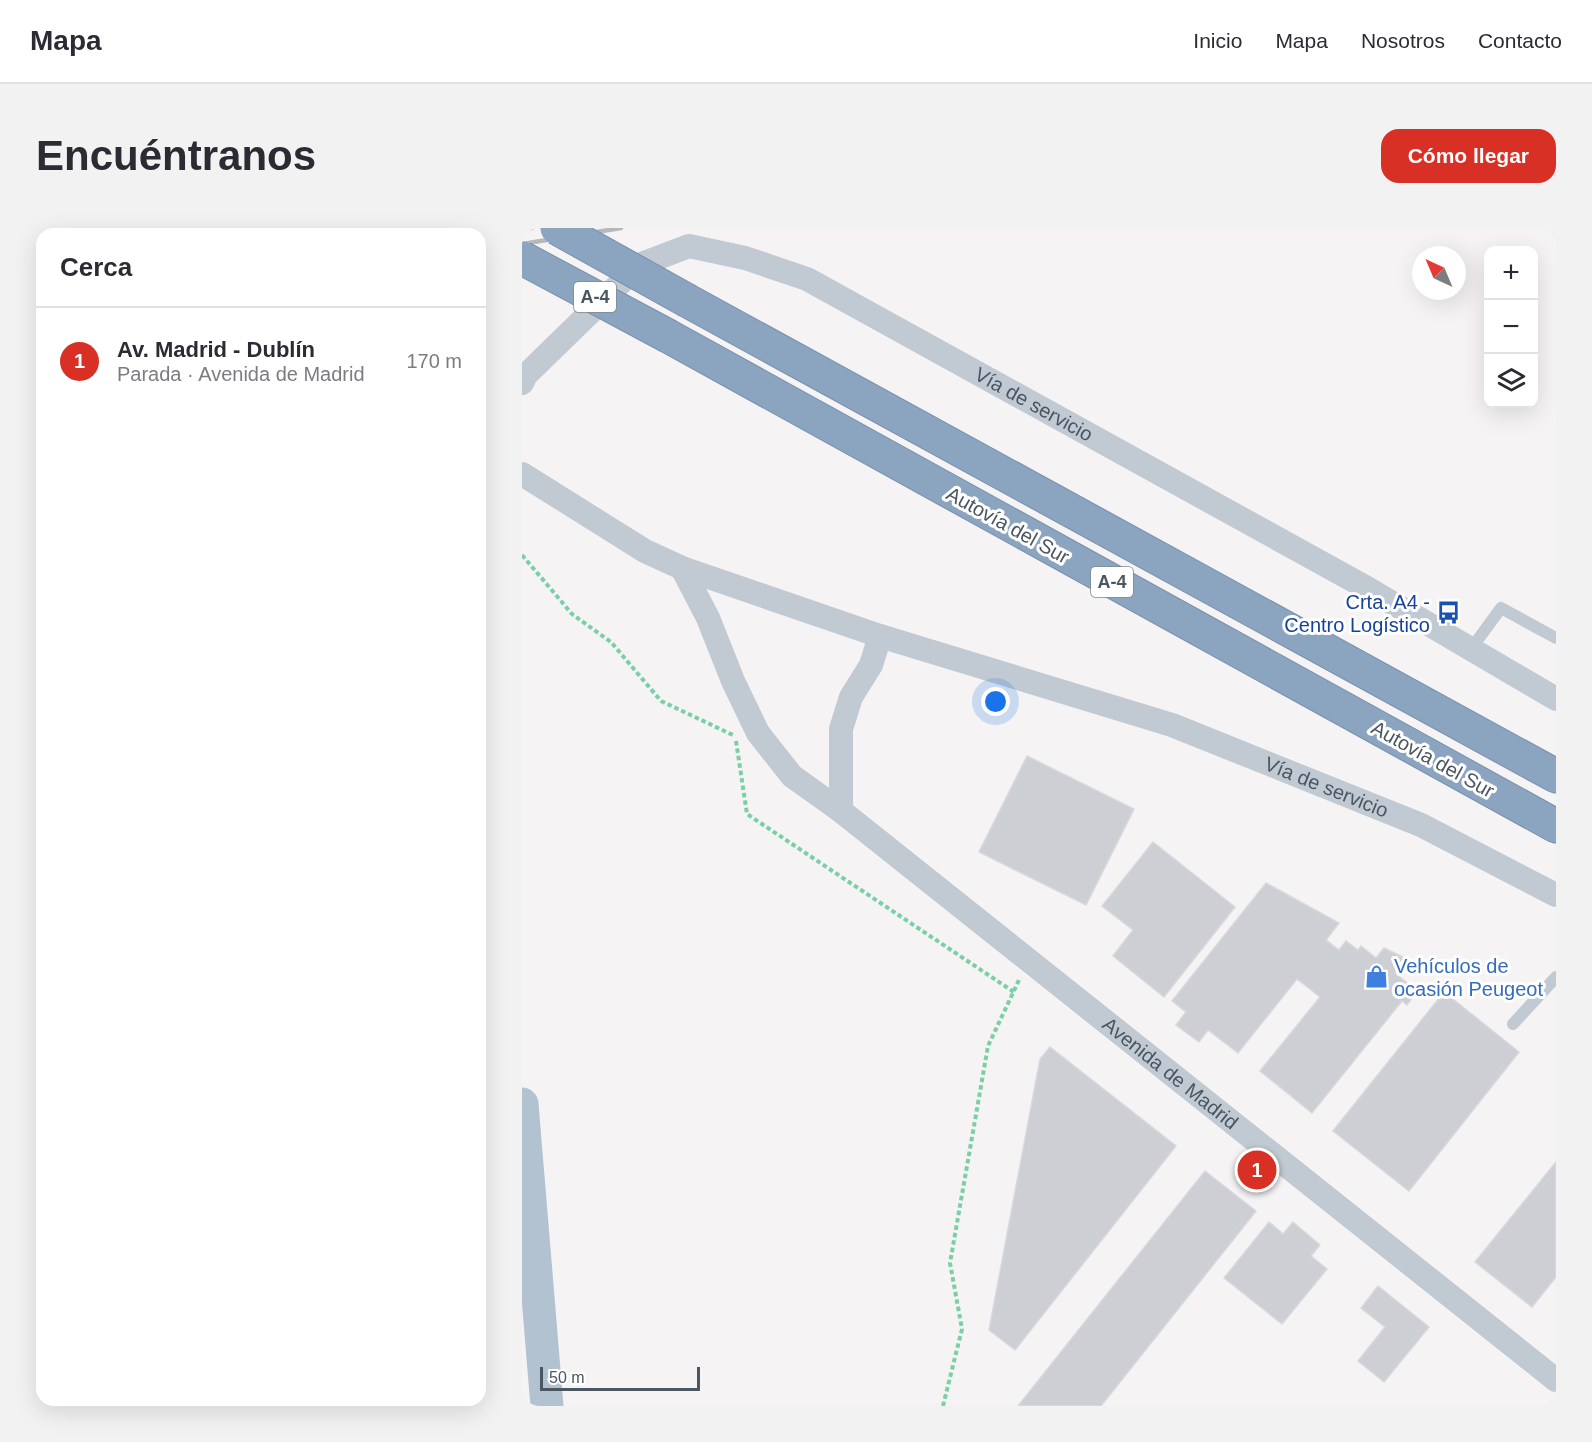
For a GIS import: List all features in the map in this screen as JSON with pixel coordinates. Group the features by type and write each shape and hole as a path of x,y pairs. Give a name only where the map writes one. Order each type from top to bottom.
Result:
{"highway":[{"name":"A-4","path":"557,228 1556,776"},
{"name":"Autovía del Sur","path":"522,258 668,336 1556,826"}],"main road":[{"path":"522,1104 547,1406"}],"street":[{"name":"Vía de servicio","path":"522,383 526,375 565,335 639,265 689,246 745,258 807,279 1346,576 1556,699"},
{"name":"Vía de servicio","path":"522,474 645,551 682,568 880,636 1172,724 1421,825 1556,895"},
{"name":"Avenida de Madrid","path":"682,568 708,618 745,732 792,776 841,811 1556,1380"},
{"path":"841,811 841,729 851,697 871,665 880,636"}],"lane":[{"path":"1471,649 1501,608 1556,638"},
{"path":"1513,1024 1556,977"}],"path":[{"path":"522,555 572,614 611,642 661,701 745,732 747,814 1014,993"},
{"path":"943,1406 962,1329 950,1263 988,1046 1029,960"}],"building":[{"path":"1027,756 1134,809 1086,905 979,852"},
{"path":"1153,842 1235,907 1164,997 1113,956 1133,930 1102,906"},
{"path":"1266,883 1339,923 1326,940 1339,950 1346,941 1358,950 1361,946 1376,958 1384,948 1407,959 1395,973 1417,991 1407,1005 1402,1001 1312,1113 1260,1071 1320,997 1297,979 1238,1053 1208,1030 1199,1042 1176,1025 1186,1012 1172,1001"},
{"path":"1444,992 1519,1052 1409,1191 1333,1131"},
{"path":"1050,1047 1176,1146 1015,1350 989,1330 1040,1059"},
{"path":"1556,1162 1556,1277 1532,1307 1475,1262"},
{"path":"1205,1171 1256,1211 1101,1406 1018,1406"},
{"path":"1269,1222 1283,1234 1293,1222 1320,1245 1311,1256 1327,1269 1282,1324 1224,1278"},
{"path":"1378,1286 1429,1327 1384,1382 1358,1361 1385,1327 1361,1308"}],"railway":[{"path":"522,230 532,228"},
{"path":"522,244 621,228"}],"place":[{"name":"Crta. A4 - Centro Logístico","path":"1448,613"},
{"name":"Vehículos de ocasión Peugeot","path":"1376,977"},
{"name":"Av. Madrid - Dublín","path":"1257,1170"}]}
